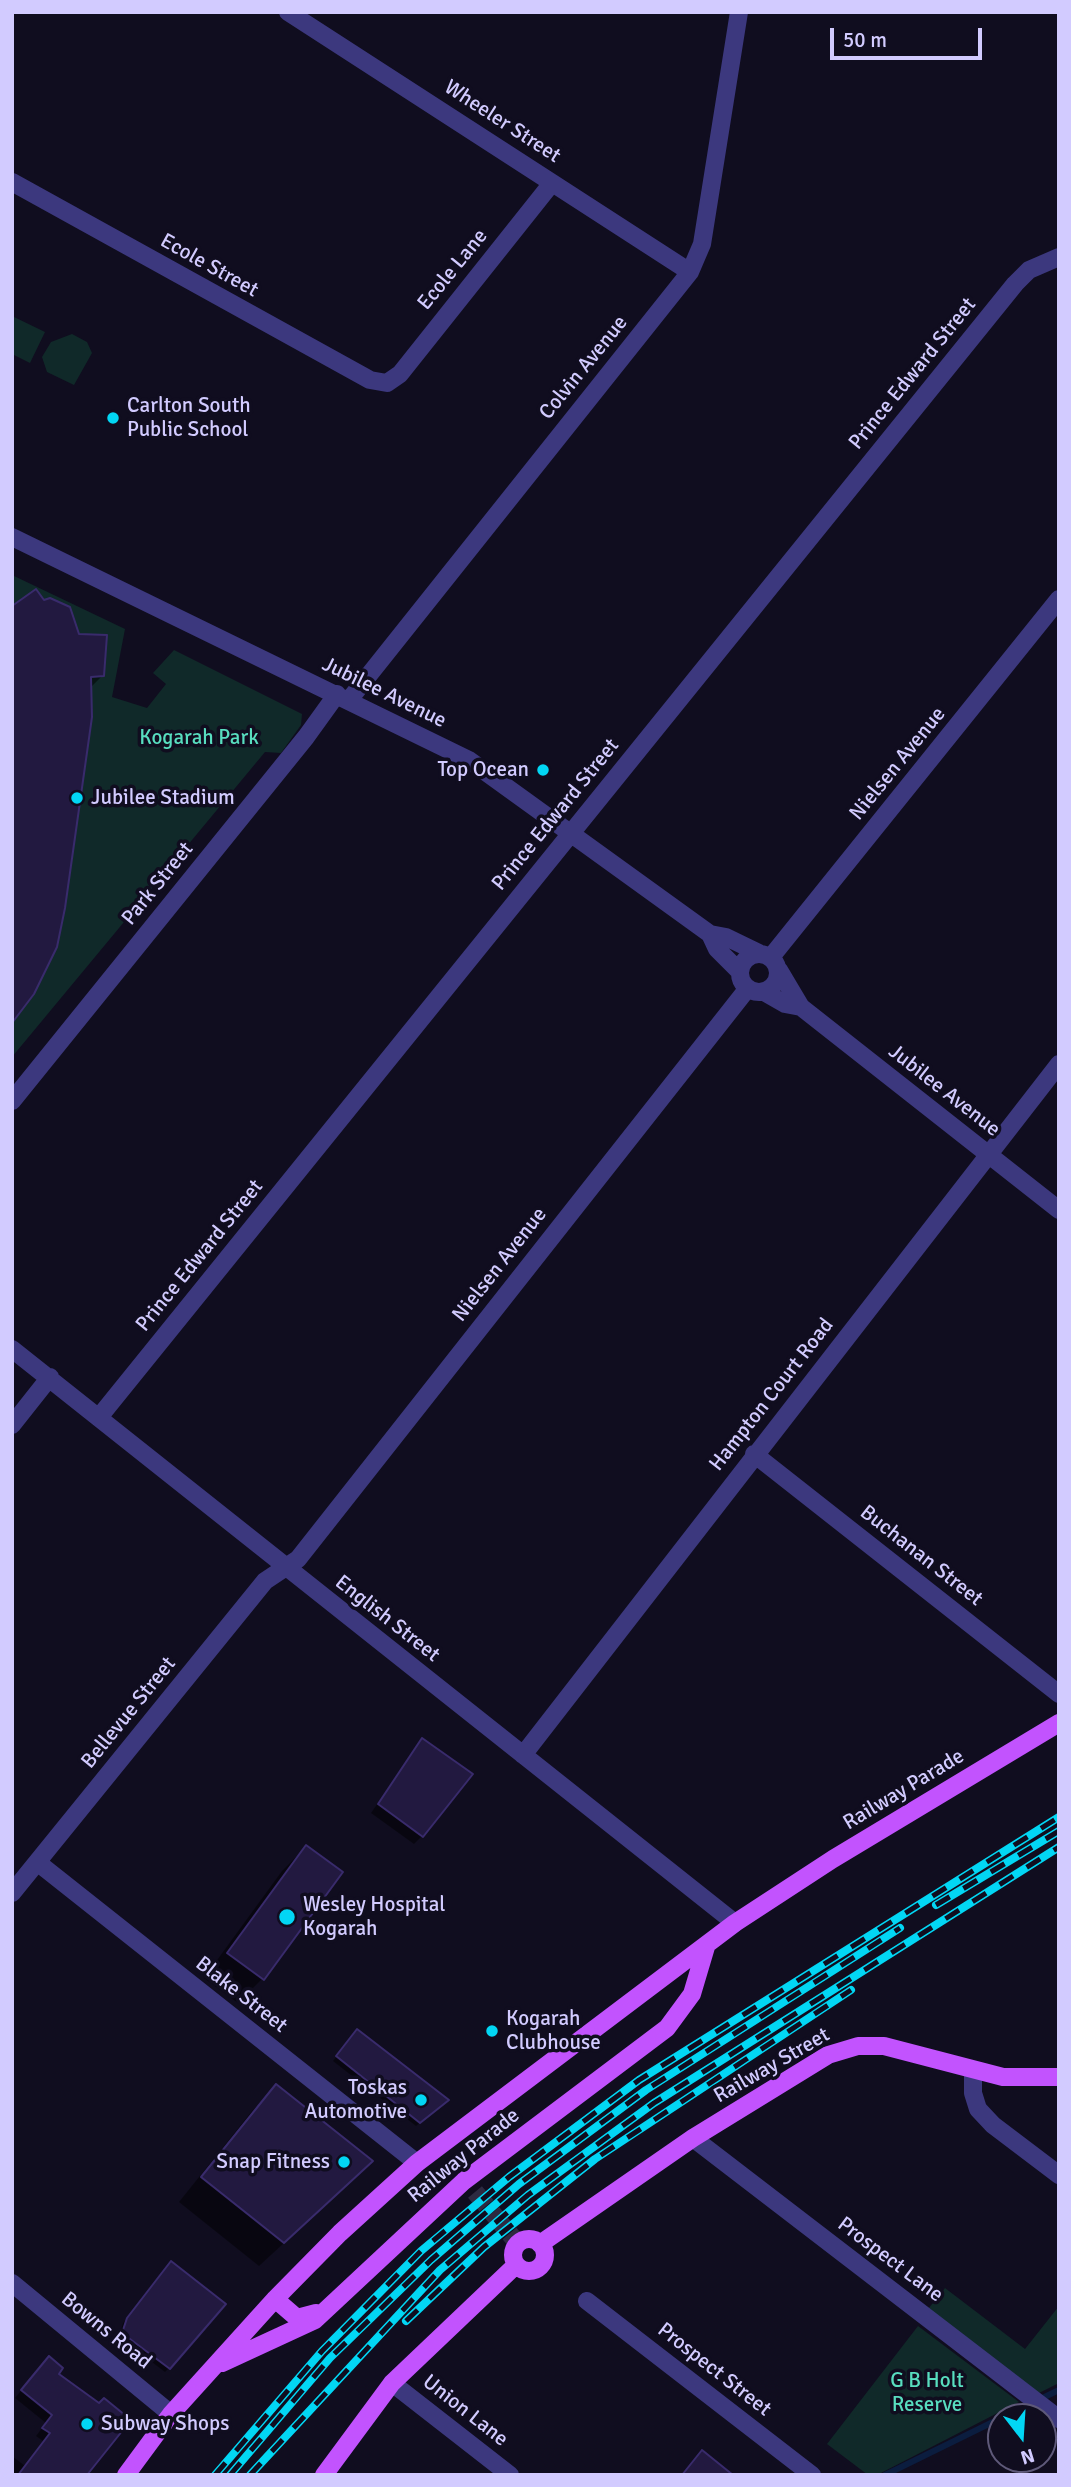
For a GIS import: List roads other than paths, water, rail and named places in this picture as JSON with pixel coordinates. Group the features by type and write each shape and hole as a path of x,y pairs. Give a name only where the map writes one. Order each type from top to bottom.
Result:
{"main road":[{"name":"Railway Parade","path":"126,2475 171,2414 275,2299 340,2233 417,2163 736,1923 833,1859 1059,1723"},
{"name":"Railway Parade","path":"215,2366 303,2327 469,2187 667,2028 692,1994 706,1947"},
{"name":"Railway Street","path":"540,2244 693,2138 828,2055 858,2046 884,2046 1003,2077 1059,2077"},
{"path":"527,2239 540,2244 545,2252 541,2266 529,2272 516,2265 513,2252 516,2241 527,2239"},
{"path":"324,2475 392,2383 516,2265"},
{"path":"275,2299 297,2318 328,2308"}],"street":[{"name":"Wheeler Street","path":"288,12 690,272"},
{"name":"Colvin Avenue","path":"343,697 690,272 702,244 739,12"},
{"name":"Ecole Street","path":"12,182 370,380 387,383"},
{"name":"Ecole Lane","path":"387,383 400,374 552,183"},
{"name":"Prince Edward Street","path":"100,1416 1015,284 1029,270 1059,257"},
{"name":"Jubilee Avenue","path":"12,537 469,760 710,934 726,937 769,960 801,1007 1059,1210"},
{"name":"Nielsen Avenue","path":"769,960 1059,599"},
{"name":"Park Street","path":"12,1101 306,737 343,697"},
{"name":"Jubilee Avenue","path":"710,934 717,949 750,984 785,1004 801,1007"},
{"path":"769,960 777,982 750,984 743,961 769,960"},
{"name":"Nielsen Avenue","path":"286,1568 306,1548 750,984"},
{"name":"Hampton Court Road","path":"523,1755 1059,1064"},
{"name":"English Street","path":"12,1349 100,1416 286,1568 736,1923"},
{"path":"12,1425 50,1377"},
{"name":"Buchanan Street","path":"754,1454 1059,1694"},
{"name":"Bellevue Street","path":"12,1894 265,1581 286,1568"},
{"name":"Blake Street","path":"37,1862 417,2163"},
{"path":"973,2071 973,2093 978,2109 993,2125 1059,2175"},
{"name":"Prospect Lane","path":"693,2138 1038,2403"},
{"name":"Bowns Road","path":"12,2283 171,2414"},
{"name":"Prospect Street","path":"587,2301 813,2475"},
{"name":"Union Lane","path":"392,2383 510,2475"}],"waterway":[{"path":"1032,2403 1059,2390"},
{"path":"885,2475 987,2425"}],"tunnel":[{"path":"475,2192 514,2239"}],"railway":[{"path":"215,2475 322,2351 421,2251 509,2177 639,2080 1059,1817"},
{"path":"936,1905 1059,1831"},
{"path":"250,2475 440,2270 528,2195 654,2103 1059,1847"},
{"path":"230,2475 330,2358 431,2260 519,2184 646,2090 900,1928"},
{"path":"406,2321 484,2247 595,2159 851,1990"}],"place":[{"name":"Carlton South Public School","path":"113,418"},
{"name":"Top Ocean","path":"543,770"},
{"name":"Jubilee Stadium","path":"77,798"},
{"name":"Wesley Hospital Kogarah","path":"287,1917"},
{"name":"Kogarah Clubhouse","path":"492,2031"},
{"name":"Toskas Automotive","path":"421,2100"},
{"name":"Snap Fitness","path":"344,2162"},
{"name":"Subway Shops","path":"87,2424"}],"park label":[{"name":"Kogarah Park","path":"199,738"},
{"name":"G B Holt Reserve","path":"927,2393"}]}
